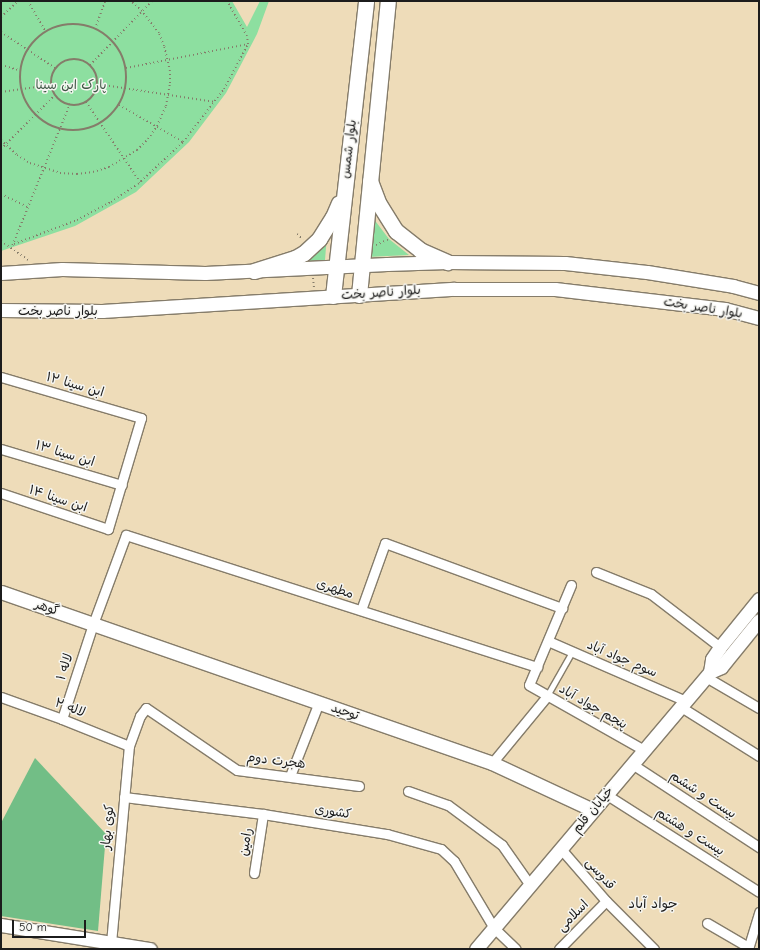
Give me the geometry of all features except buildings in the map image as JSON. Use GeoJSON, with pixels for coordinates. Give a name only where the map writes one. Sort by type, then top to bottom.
{"type":"FeatureCollection","features":[{"type":"Feature","properties":{"kind":"main road","name":"بلوار شمس"},"geometry":{"type":"LineString","coordinates":[[333,296],[366,1]]}},
{"type":"Feature","properties":{"kind":"main road","name":"بلوار شمس"},"geometry":{"type":"LineString","coordinates":[[359,295],[369,178],[388,1]]}},
{"type":"Feature","properties":{"kind":"main road"},"geometry":{"type":"LineString","coordinates":[[369,178],[379,204],[396,231],[420,250],[447,262]]}},
{"type":"Feature","properties":{"kind":"main road"},"geometry":{"type":"LineString","coordinates":[[254,271],[295,258],[311,247],[333,217],[344,189]]}},
{"type":"Feature","properties":{"kind":"main road","name":"بلوار ناصر بخت"},"geometry":{"type":"LineString","coordinates":[[1,273],[43,270],[90,270],[205,273],[447,262],[565,263],[647,272],[732,286],[759,293]]}},
{"type":"Feature","properties":{"kind":"main road","name":"بلوار ناصر بخت"},"geometry":{"type":"LineString","coordinates":[[1,310],[102,311],[454,289],[556,289],[725,309],[759,318]]}},
{"type":"Feature","properties":{"kind":"main road","name":"گوهر"},"geometry":{"type":"LineString","coordinates":[[1,592],[93,624]]}},
{"type":"Feature","properties":{"kind":"main road"},"geometry":{"type":"LineString","coordinates":[[708,675],[712,659],[720,647],[759,599]]}},
{"type":"Feature","properties":{"kind":"main road"},"geometry":{"type":"LineString","coordinates":[[708,675],[721,667],[759,620]]}},
{"type":"Feature","properties":{"kind":"main road","name":"توحید"},"geometry":{"type":"LineString","coordinates":[[93,624],[492,763],[594,810]]}},
{"type":"Feature","properties":{"kind":"main road","name":"خیابان قلم"},"geometry":{"type":"LineString","coordinates":[[479,947],[708,675]]}},
{"type":"Feature","properties":{"kind":"main road"},"geometry":{"type":"LineString","coordinates":[[1,925],[150,949]]}},
{"type":"Feature","properties":{"kind":"street","name":"ابن سینا ۱۲"},"geometry":{"type":"LineString","coordinates":[[1,378],[141,418],[122,485]]}},
{"type":"Feature","properties":{"kind":"street","name":"ابن سینا ۱۳"},"geometry":{"type":"LineString","coordinates":[[1,449],[122,485]]}},
{"type":"Feature","properties":{"kind":"street","name":"ابن سینا ۱۴"},"geometry":{"type":"LineString","coordinates":[[1,493],[108,529],[122,485]]}},
{"type":"Feature","properties":{"kind":"street","name":"مطهری"},"geometry":{"type":"LineString","coordinates":[[126,535],[537,667]]}},
{"type":"Feature","properties":{"kind":"street","name":"لاله ۱"},"geometry":{"type":"LineString","coordinates":[[62,718],[93,624],[126,535]]}},
{"type":"Feature","properties":{"kind":"street"},"geometry":{"type":"LineString","coordinates":[[360,610],[385,543],[562,608]]}},
{"type":"Feature","properties":{"kind":"street"},"geometry":{"type":"LineString","coordinates":[[596,572],[651,594],[720,647]]}},
{"type":"Feature","properties":{"kind":"street"},"geometry":{"type":"LineString","coordinates":[[537,667],[571,585]]}},
{"type":"Feature","properties":{"kind":"street","name":"سوم جواد آباد"},"geometry":{"type":"LineString","coordinates":[[548,642],[683,704],[759,756]]}},
{"type":"Feature","properties":{"kind":"street","name":"پنجم جواد آباد"},"geometry":{"type":"LineString","coordinates":[[537,667],[529,685],[644,750]]}},
{"type":"Feature","properties":{"kind":"street"},"geometry":{"type":"LineString","coordinates":[[708,675],[759,708]]}},
{"type":"Feature","properties":{"kind":"street"},"geometry":{"type":"LineString","coordinates":[[492,763],[548,696]]}},
{"type":"Feature","properties":{"kind":"street","name":"لاله ۲"},"geometry":{"type":"LineString","coordinates":[[1,697],[62,718],[129,746]]}},
{"type":"Feature","properties":{"kind":"street"},"geometry":{"type":"LineString","coordinates":[[290,776],[318,702]]}},
{"type":"Feature","properties":{"kind":"street","name":"هجرت دوم"},"geometry":{"type":"LineString","coordinates":[[140,716],[142,711],[146,708],[150,709],[237,770],[359,786]]}},
{"type":"Feature","properties":{"kind":"street","name":"کوی بهار"},"geometry":{"type":"LineString","coordinates":[[111,943],[129,746],[140,716]]}},
{"type":"Feature","properties":{"kind":"street","name":"بیست و ششم"},"geometry":{"type":"LineString","coordinates":[[632,764],[759,847]]}},
{"type":"Feature","properties":{"kind":"street"},"geometry":{"type":"LineString","coordinates":[[408,791],[448,805],[502,845],[530,885]]}},
{"type":"Feature","properties":{"kind":"street","name":"بیست و هشتم"},"geometry":{"type":"LineString","coordinates":[[607,794],[759,892]]}},
{"type":"Feature","properties":{"kind":"street","name":"کشوری"},"geometry":{"type":"LineString","coordinates":[[124,797],[263,814],[387,834],[441,849],[454,861],[494,928],[516,949]]}},
{"type":"Feature","properties":{"kind":"street","name":"رامین"},"geometry":{"type":"LineString","coordinates":[[254,873],[263,814]]}},
{"type":"Feature","properties":{"kind":"street","name":"قدوسی"},"geometry":{"type":"LineString","coordinates":[[560,849],[606,901],[654,949]]}},
{"type":"Feature","properties":{"kind":"street","name":"اسلامی"},"geometry":{"type":"LineString","coordinates":[[561,948],[606,901]]}},
{"type":"Feature","properties":{"kind":"street"},"geometry":{"type":"LineString","coordinates":[[707,923],[748,948],[759,912]]}},
{"type":"Feature","properties":{"kind":"lane"},"geometry":{"type":"LineString","coordinates":[[548,696],[572,652]]}},
{"type":"Feature","properties":{"kind":"path"},"geometry":{"type":"LineString","coordinates":[[1,17],[18,1]]}},
{"type":"Feature","properties":{"kind":"path"},"geometry":{"type":"LineString","coordinates":[[28,1],[46,32]]}},
{"type":"Feature","properties":{"kind":"path"},"geometry":{"type":"LineString","coordinates":[[95,29],[106,1]]}},
{"type":"Feature","properties":{"kind":"path"},"geometry":{"type":"LineString","coordinates":[[1,140],[23,159],[44,169],[60,173],[88,172],[109,167],[124,159],[142,145],[156,126],[166,106],[170,77],[168,59],[159,33],[142,11],[131,1]]}},
{"type":"Feature","properties":{"kind":"path"},"geometry":{"type":"LineString","coordinates":[[90,65],[152,1]]}},
{"type":"Feature","properties":{"kind":"path"},"geometry":{"type":"LineString","coordinates":[[14,244],[77,220],[112,202],[140,182],[183,142],[224,89],[248,44],[247,36],[227,1]]}},
{"type":"Feature","properties":{"kind":"path"},"geometry":{"type":"LineString","coordinates":[[70,24],[83,25],[95,29],[113,42],[119,49],[126,68],[125,88],[119,105],[111,115],[100,123],[81,130],[60,129],[42,121],[28,108],[20,89],[20,70],[27,50],[35,39],[46,32],[57,26],[70,24]]}},
{"type":"Feature","properties":{"kind":"path"},"geometry":{"type":"LineString","coordinates":[[1,32],[55,68]]}},
{"type":"Feature","properties":{"kind":"path"},"geometry":{"type":"LineString","coordinates":[[126,68],[248,44]]}},
{"type":"Feature","properties":{"kind":"path"},"geometry":{"type":"LineString","coordinates":[[79,59],[90,65],[96,74],[97,84],[95,91],[86,101],[78,104],[70,104],[62,101],[55,95],[51,85],[55,68],[65,60],[79,59]]}},
{"type":"Feature","properties":{"kind":"path"},"geometry":{"type":"LineString","coordinates":[[1,65],[20,70]]}},
{"type":"Feature","properties":{"kind":"path"},"geometry":{"type":"LineString","coordinates":[[97,84],[214,102]]}},
{"type":"Feature","properties":{"kind":"path"},"geometry":{"type":"LineString","coordinates":[[1,92],[51,85]]}},
{"type":"Feature","properties":{"kind":"path"},"geometry":{"type":"LineString","coordinates":[[1,149],[55,95]]}},
{"type":"Feature","properties":{"kind":"path"},"geometry":{"type":"LineString","coordinates":[[86,101],[140,182]]}},
{"type":"Feature","properties":{"kind":"path"},"geometry":{"type":"LineString","coordinates":[[12,249],[70,104]]}},
{"type":"Feature","properties":{"kind":"path"},"geometry":{"type":"LineString","coordinates":[[119,105],[183,142]]}},
{"type":"Feature","properties":{"kind":"path"},"geometry":{"type":"LineString","coordinates":[[1,194],[28,207]]}},
{"type":"Feature","properties":{"kind":"path"},"geometry":{"type":"LineString","coordinates":[[1,241],[43,270]]}},
{"type":"Feature","properties":{"kind":"path"},"geometry":{"type":"LineString","coordinates":[[1,245],[5,244]]}},
{"type":"Feature","properties":{"kind":"green space","name":"پارک ابن سینا"},"geometry":{"type":"Polygon","coordinates":[[[1,1],[232,1],[247,27],[260,1],[269,1],[257,34],[226,93],[189,142],[136,192],[75,226],[1,251],[1,1]]]}},
{"type":"Feature","properties":{"kind":"green space"},"geometry":{"type":"Polygon","coordinates":[[[373,218],[389,239],[409,255],[367,257],[373,218]]]}},
{"type":"Feature","properties":{"kind":"green space"},"geometry":{"type":"Polygon","coordinates":[[[327,235],[325,260],[296,262],[327,235]]]}},
{"type":"Feature","properties":{"kind":"green space"},"geometry":{"type":"Polygon","coordinates":[[[35,758],[106,834],[98,931],[1,916],[1,823],[35,758]]]}},
{"type":"Feature","properties":{"kind":"district","name":"جواد آباد"},"geometry":{"type":"Point","coordinates":[653,904]}}]}
